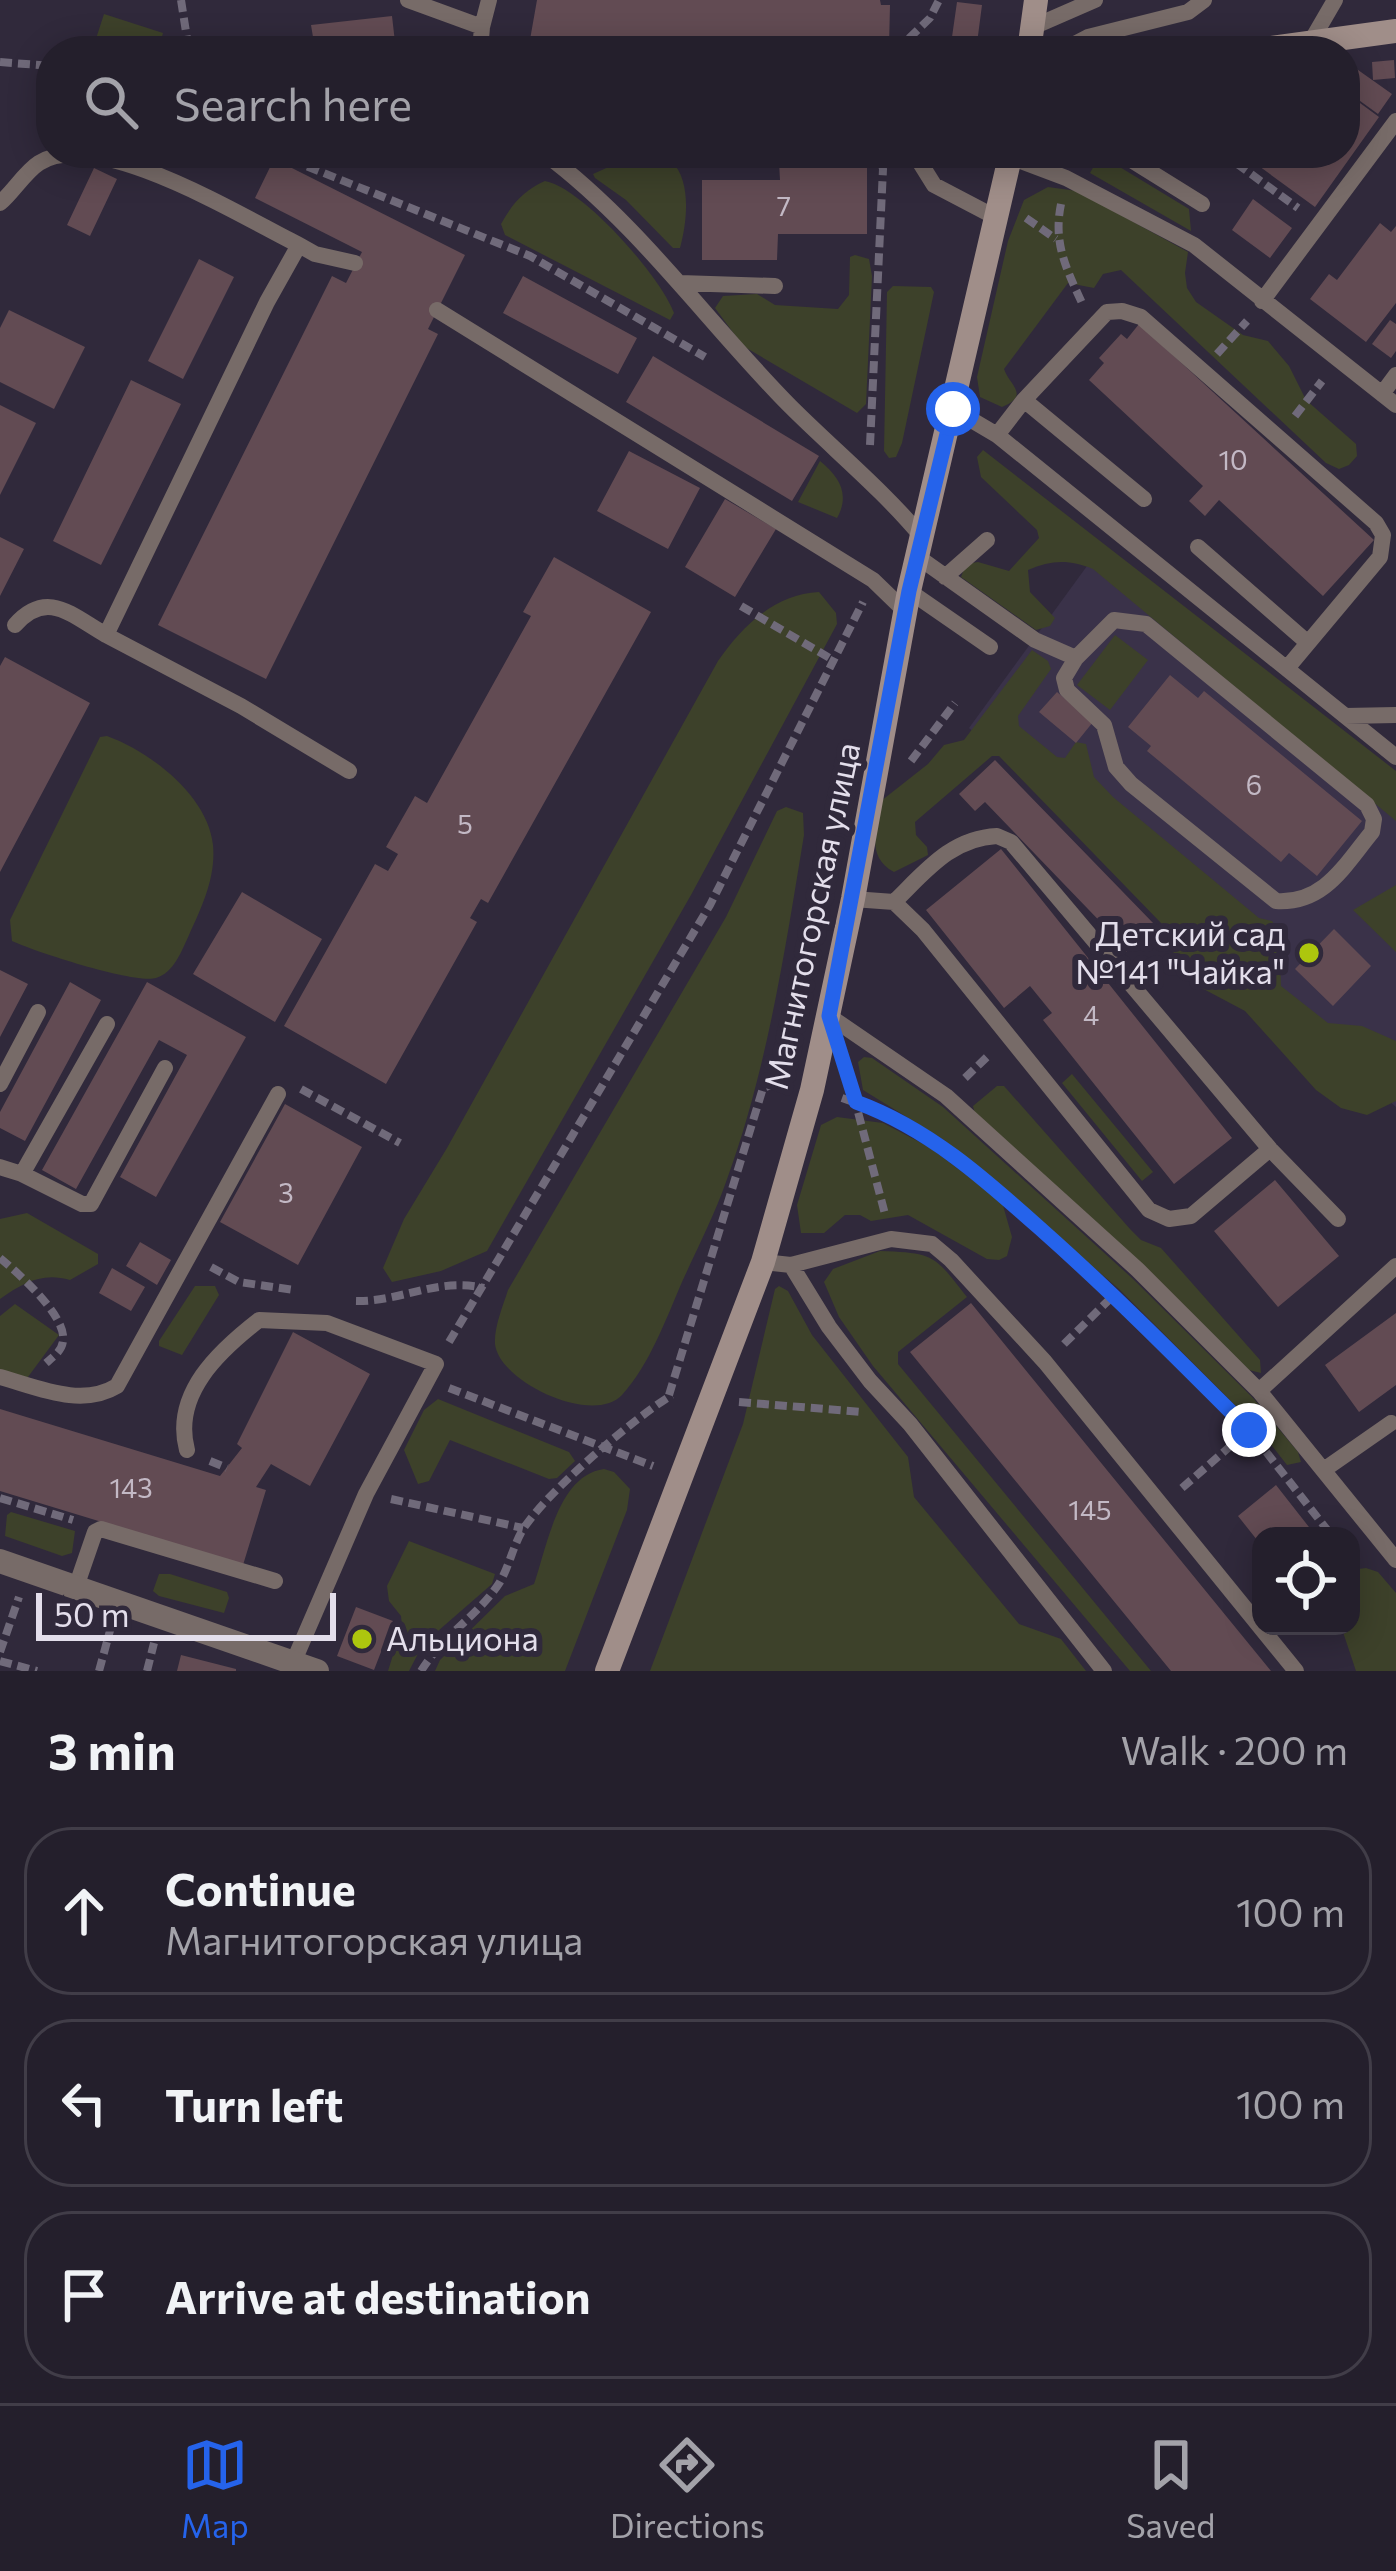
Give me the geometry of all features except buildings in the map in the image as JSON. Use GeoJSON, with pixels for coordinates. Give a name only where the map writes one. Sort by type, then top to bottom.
{"type":"FeatureCollection","features":[{"type":"Feature","properties":{"kind":"main road"},"geometry":{"type":"LineString","coordinates":[[1031,36],[1036,0]]}},
{"type":"Feature","properties":{"kind":"main road"},"geometry":{"type":"LineString","coordinates":[[1360,36],[1396,31]]}},
{"type":"Feature","properties":{"kind":"main road","name":"Магнитогорская улица"},"geometry":{"type":"LineString","coordinates":[[608,1671],[763,1262],[812,1090],[853,899],[907,601],[1007,168]]}},
{"type":"Feature","properties":{"kind":"street"},"geometry":{"type":"LineString","coordinates":[[0,1562],[305,1667]]}},
{"type":"Feature","properties":{"kind":"lane"},"geometry":{"type":"LineString","coordinates":[[408,0],[482,27]]}},
{"type":"Feature","properties":{"kind":"lane"},"geometry":{"type":"LineString","coordinates":[[481,36],[489,0]]}},
{"type":"Feature","properties":{"kind":"lane"},"geometry":{"type":"LineString","coordinates":[[1036,36],[1095,0]]}},
{"type":"Feature","properties":{"kind":"lane"},"geometry":{"type":"LineString","coordinates":[[1092,36],[1187,12],[1204,0]]}},
{"type":"Feature","properties":{"kind":"lane"},"geometry":{"type":"LineString","coordinates":[[1314,36],[1335,0]]}},
{"type":"Feature","properties":{"kind":"lane"},"geometry":{"type":"LineString","coordinates":[[1262,301],[1396,121]]}},
{"type":"Feature","properties":{"kind":"lane"},"geometry":{"type":"LineString","coordinates":[[0,203],[36,165]]}},
{"type":"Feature","properties":{"kind":"lane"},"geometry":{"type":"LineString","coordinates":[[146,168],[315,254],[355,263]]}},
{"type":"Feature","properties":{"kind":"lane"},"geometry":{"type":"LineString","coordinates":[[570,168],[789,405],[868,480],[945,577],[1035,640],[1076,658]]}},
{"type":"Feature","properties":{"kind":"lane"},"geometry":{"type":"LineString","coordinates":[[923,168],[934,185],[997,218]]}},
{"type":"Feature","properties":{"kind":"lane"},"geometry":{"type":"LineString","coordinates":[[1042,168],[1194,245],[1389,400],[1396,375]]}},
{"type":"Feature","properties":{"kind":"lane"},"geometry":{"type":"LineString","coordinates":[[1144,168],[1202,204]]}},
{"type":"Feature","properties":{"kind":"lane"},"geometry":{"type":"LineString","coordinates":[[106,635],[299,245]]}},
{"type":"Feature","properties":{"kind":"lane"},"geometry":{"type":"LineString","coordinates":[[680,283],[775,286]]}},
{"type":"Feature","properties":{"kind":"lane"},"geometry":{"type":"LineString","coordinates":[[437,310],[907,601],[990,647]]}},
{"type":"Feature","properties":{"kind":"lane"},"geometry":{"type":"LineString","coordinates":[[997,435],[1091,325],[1107,312],[1141,317],[1279,436],[1383,535],[1380,556],[1288,667]]}},
{"type":"Feature","properties":{"kind":"lane"},"geometry":{"type":"LineString","coordinates":[[1024,400],[1144,500]]}},
{"type":"Feature","properties":{"kind":"lane"},"geometry":{"type":"LineString","coordinates":[[953,409],[997,435],[1396,757]]}},
{"type":"Feature","properties":{"kind":"lane"},"geometry":{"type":"LineString","coordinates":[[945,577],[987,541]]}},
{"type":"Feature","properties":{"kind":"lane"},"geometry":{"type":"LineString","coordinates":[[1198,547],[1308,643]]}},
{"type":"Feature","properties":{"kind":"lane"},"geometry":{"type":"LineString","coordinates":[[14,625],[34,606],[47,604],[242,706],[349,772]]}},
{"type":"Feature","properties":{"kind":"lane"},"geometry":{"type":"LineString","coordinates":[[1114,620],[1146,624],[1367,805],[1375,819],[1372,832],[1316,895],[1298,902],[1276,901],[1116,767],[1105,725],[1066,690],[1064,678],[1076,658],[1114,620]]}},
{"type":"Feature","properties":{"kind":"lane"},"geometry":{"type":"LineString","coordinates":[[1344,716],[1396,715]]}},
{"type":"Feature","properties":{"kind":"lane"},"geometry":{"type":"LineString","coordinates":[[894,902],[946,852],[967,840],[997,836],[1011,842],[1270,1149],[1338,1220]]}},
{"type":"Feature","properties":{"kind":"lane"},"geometry":{"type":"LineString","coordinates":[[853,899],[894,902],[922,930],[1149,1210],[1169,1220],[1191,1216],[1270,1149]]}},
{"type":"Feature","properties":{"kind":"lane"},"geometry":{"type":"LineString","coordinates":[[0,1084],[38,1012]]}},
{"type":"Feature","properties":{"kind":"lane"},"geometry":{"type":"LineString","coordinates":[[829,1016],[946,1096],[1138,1270],[1259,1390],[1396,1560]]}},
{"type":"Feature","properties":{"kind":"lane"},"geometry":{"type":"LineString","coordinates":[[22,1174],[107,1024]]}},
{"type":"Feature","properties":{"kind":"lane"},"geometry":{"type":"LineString","coordinates":[[0,1167],[91,1204],[165,1068]]}},
{"type":"Feature","properties":{"kind":"lane"},"geometry":{"type":"LineString","coordinates":[[0,1377],[72,1396],[97,1395],[117,1386],[278,1094]]}},
{"type":"Feature","properties":{"kind":"lane"},"geometry":{"type":"LineString","coordinates":[[763,1262],[791,1265],[891,1239],[932,1244],[1045,1362],[1296,1671]]}},
{"type":"Feature","properties":{"kind":"lane"},"geometry":{"type":"LineString","coordinates":[[791,1265],[843,1345],[1104,1671]]}},
{"type":"Feature","properties":{"kind":"lane"},"geometry":{"type":"LineString","coordinates":[[1259,1390],[1395,1268]]}},
{"type":"Feature","properties":{"kind":"lane"},"geometry":{"type":"LineString","coordinates":[[187,1450],[184,1426],[196,1382],[259,1320],[327,1323],[430,1371],[366,1494],[305,1667]]}},
{"type":"Feature","properties":{"kind":"lane"},"geometry":{"type":"LineString","coordinates":[[1324,1468],[1390,1423]]}},
{"type":"Feature","properties":{"kind":"lane"},"geometry":{"type":"LineString","coordinates":[[76,1587],[95,1532],[101,1529],[275,1581]]}},
{"type":"Feature","properties":{"kind":"path"},"geometry":{"type":"LineString","coordinates":[[181,0],[187,36]]}},
{"type":"Feature","properties":{"kind":"path"},"geometry":{"type":"LineString","coordinates":[[911,36],[930,18],[939,0]]}},
{"type":"Feature","properties":{"kind":"path"},"geometry":{"type":"LineString","coordinates":[[0,62],[36,65]]}},
{"type":"Feature","properties":{"kind":"path"},"geometry":{"type":"LineString","coordinates":[[311,168],[530,256],[709,359]]}},
{"type":"Feature","properties":{"kind":"path"},"geometry":{"type":"LineString","coordinates":[[868,480],[883,168]]}},
{"type":"Feature","properties":{"kind":"path"},"geometry":{"type":"LineString","coordinates":[[1243,168],[1322,225]]}},
{"type":"Feature","properties":{"kind":"path"},"geometry":{"type":"LineString","coordinates":[[1066,178],[1056,239],[1091,325]]}},
{"type":"Feature","properties":{"kind":"path"},"geometry":{"type":"LineString","coordinates":[[880,242],[897,242]]}},
{"type":"Feature","properties":{"kind":"path"},"geometry":{"type":"LineString","coordinates":[[1279,436],[1338,361]]}},
{"type":"Feature","properties":{"kind":"path"},"geometry":{"type":"LineString","coordinates":[[658,1468],[430,1371],[710,905],[873,580]]}},
{"type":"Feature","properties":{"kind":"path"},"geometry":{"type":"LineString","coordinates":[[741,606],[833,661]]}},
{"type":"Feature","properties":{"kind":"path"},"geometry":{"type":"LineString","coordinates":[[908,766],[955,703]]}},
{"type":"Feature","properties":{"kind":"path"},"geometry":{"type":"LineString","coordinates":[[829,1016],[891,1239]]}},
{"type":"Feature","properties":{"kind":"path"},"geometry":{"type":"LineString","coordinates":[[946,1096],[1009,1037]]}},
{"type":"Feature","properties":{"kind":"path"},"geometry":{"type":"LineString","coordinates":[[669,1395],[763,1088],[781,1082],[812,1090]]}},
{"type":"Feature","properties":{"kind":"path"},"geometry":{"type":"LineString","coordinates":[[278,1094],[281,1087],[297,1087],[400,1143]]}},
{"type":"Feature","properties":{"kind":"path"},"geometry":{"type":"LineString","coordinates":[[856,1102],[938,1142],[1114,1294],[1249,1430],[1325,1527]]}},
{"type":"Feature","properties":{"kind":"path"},"geometry":{"type":"LineString","coordinates":[[187,1254],[239,1282],[312,1293]]}},
{"type":"Feature","properties":{"kind":"path"},"geometry":{"type":"LineString","coordinates":[[0,1258],[57,1318],[64,1339],[59,1352],[23,1383]]}},
{"type":"Feature","properties":{"kind":"path"},"geometry":{"type":"LineString","coordinates":[[362,1302],[440,1285],[484,1288]]}},
{"type":"Feature","properties":{"kind":"path"},"geometry":{"type":"LineString","coordinates":[[1045,1362],[1114,1294]]}},
{"type":"Feature","properties":{"kind":"path"},"geometry":{"type":"LineString","coordinates":[[421,1671],[441,1641],[500,1581],[523,1528],[604,1447],[669,1395],[850,1410],[910,1424]]}},
{"type":"Feature","properties":{"kind":"path"},"geometry":{"type":"LineString","coordinates":[[1161,1507],[1249,1430]]}},
{"type":"Feature","properties":{"kind":"path"},"geometry":{"type":"LineString","coordinates":[[207,1460],[227,1468]]}},
{"type":"Feature","properties":{"kind":"path"},"geometry":{"type":"LineString","coordinates":[[366,1494],[523,1528]]}},
{"type":"Feature","properties":{"kind":"path"},"geometry":{"type":"LineString","coordinates":[[1,1500],[64,1517]]}},
{"type":"Feature","properties":{"kind":"path"},"geometry":{"type":"LineString","coordinates":[[28,1571],[0,1657],[37,1671]]}},
{"type":"Feature","properties":{"kind":"path"},"geometry":{"type":"LineString","coordinates":[[99,1671],[117,1603]]}},
{"type":"Feature","properties":{"kind":"shaded area","name":"Детский сад №141 \"Чайка\""},"geometry":{"type":"Polygon","coordinates":[[[1095,555],[1396,799],[1396,1107],[969,728],[1095,555]]]}},
{"type":"Feature","properties":{"kind":"green space"},"geometry":{"type":"Polygon","coordinates":[[[104,14],[163,33],[162,36],[97,36],[104,14]]]}},
{"type":"Feature","properties":{"kind":"green space"},"geometry":{"type":"Polygon","coordinates":[[[606,168],[677,168],[686,202],[680,248],[673,248],[593,174],[606,168]]]}},
{"type":"Feature","properties":{"kind":"green space"},"geometry":{"type":"Polygon","coordinates":[[[1093,168],[1121,168],[1189,209],[1191,231],[1090,173],[1093,168]]]}},
{"type":"Feature","properties":{"kind":"green space"},"geometry":{"type":"Polygon","coordinates":[[[545,181],[579,200],[619,236],[666,297],[674,313],[670,320],[505,235],[501,224],[510,210],[545,181]]]}},
{"type":"Feature","properties":{"kind":"green space"},"geometry":{"type":"Polygon","coordinates":[[[1048,187],[1077,191],[1188,252],[1187,288],[1196,302],[1243,335],[1268,341],[1289,366],[1306,400],[1356,444],[1357,456],[1349,465],[1339,469],[1326,463],[1121,270],[1103,274],[1094,288],[1068,283],[1004,369],[1016,390],[1015,398],[1002,407],[980,397],[977,377],[1008,241],[1024,200],[1048,187]]]}},
{"type":"Feature","properties":{"kind":"green space"},"geometry":{"type":"Polygon","coordinates":[[[850,257],[869,259],[872,276],[866,404],[857,413],[743,346],[715,308],[723,296],[757,294],[775,305],[838,309],[849,295],[850,257]]]}},
{"type":"Feature","properties":{"kind":"green space"},"geometry":{"type":"Polygon","coordinates":[[[893,286],[931,287],[934,292],[902,443],[896,457],[889,458],[884,451],[887,292],[893,286]]]}},
{"type":"Feature","properties":{"kind":"green space"},"geometry":{"type":"Polygon","coordinates":[[[983,450],[1396,771],[1396,821],[1093,569],[1060,562],[1028,570],[1030,592],[1055,618],[1050,626],[1036,630],[961,577],[966,564],[978,562],[1009,571],[1039,538],[1037,530],[981,477],[977,457],[983,450]]]}},
{"type":"Feature","properties":{"kind":"green space"},"geometry":{"type":"Polygon","coordinates":[[[820,461],[841,487],[843,502],[837,518],[798,502],[820,461]]]}},
{"type":"Feature","properties":{"kind":"green space"},"geometry":{"type":"Polygon","coordinates":[[[819,592],[836,613],[837,624],[691,895],[487,1251],[441,1271],[392,1282],[383,1268],[404,1219],[718,661],[774,605],[819,592]]]}},
{"type":"Feature","properties":{"kind":"green space"},"geometry":{"type":"Polygon","coordinates":[[[1115,635],[1148,660],[1110,710],[1077,685],[1115,635]]]}},
{"type":"Feature","properties":{"kind":"green space"},"geometry":{"type":"Polygon","coordinates":[[[1032,650],[1051,669],[1018,716],[1019,726],[1057,757],[1065,758],[1076,742],[1086,744],[1094,777],[1113,797],[1259,918],[1272,921],[1279,931],[1281,986],[1328,1023],[1362,1026],[1396,1041],[1396,1101],[1367,1115],[1341,1108],[1316,1090],[1245,1011],[1196,985],[1181,970],[1161,923],[999,756],[992,756],[915,822],[916,835],[928,855],[894,872],[885,866],[875,841],[881,801],[944,745],[964,740],[1032,650]]]}},
{"type":"Feature","properties":{"kind":"green space"},"geometry":{"type":"Polygon","coordinates":[[[107,736],[175,778],[201,810],[213,845],[210,880],[199,914],[177,960],[156,978],[107,972],[12,941],[10,920],[100,737],[107,736]]]}},
{"type":"Feature","properties":{"kind":"green space"},"geometry":{"type":"Polygon","coordinates":[[[786,807],[803,813],[797,879],[764,1054],[721,1195],[656,1341],[622,1395],[590,1405],[549,1395],[529,1385],[500,1358],[495,1337],[508,1290],[726,917],[777,811],[786,807]]]}},
{"type":"Feature","properties":{"kind":"green space"},"geometry":{"type":"Polygon","coordinates":[[[1396,885],[1396,952],[1353,910],[1396,885]]]}},
{"type":"Feature","properties":{"kind":"green space"},"geometry":{"type":"Polygon","coordinates":[[[864,1057],[943,1107],[1133,1279],[1254,1399],[1301,1462],[1287,1465],[1259,1429],[1119,1289],[944,1140],[863,1090],[858,1062],[864,1057]]]}},
{"type":"Feature","properties":{"kind":"green space"},"geometry":{"type":"Polygon","coordinates":[[[1072,1074],[1153,1172],[1142,1181],[1062,1083],[1072,1074]]]}},
{"type":"Feature","properties":{"kind":"green space"},"geometry":{"type":"Polygon","coordinates":[[[997,1086],[1004,1086],[1141,1240],[1161,1248],[1260,1360],[1261,1373],[1249,1370],[975,1114],[973,1106],[997,1086]]]}},
{"type":"Feature","properties":{"kind":"green space"},"geometry":{"type":"Polygon","coordinates":[[[837,1117],[883,1123],[929,1147],[1002,1202],[1012,1237],[1007,1256],[987,1259],[908,1215],[871,1221],[845,1215],[824,1233],[801,1233],[797,1205],[821,1125],[837,1117]]]}},
{"type":"Feature","properties":{"kind":"green space"},"geometry":{"type":"Polygon","coordinates":[[[27,1213],[98,1254],[98,1264],[70,1280],[33,1280],[0,1299],[0,1219],[27,1213]]]}},
{"type":"Feature","properties":{"kind":"green space"},"geometry":{"type":"Polygon","coordinates":[[[880,1251],[932,1259],[967,1297],[898,1352],[898,1364],[1151,1671],[1130,1671],[873,1366],[839,1317],[824,1282],[833,1269],[880,1251]]]}},
{"type":"Feature","properties":{"kind":"green space"},"geometry":{"type":"Polygon","coordinates":[[[195,1286],[215,1286],[219,1295],[182,1355],[159,1346],[159,1341],[195,1286]]]}},
{"type":"Feature","properties":{"kind":"green space"},"geometry":{"type":"Polygon","coordinates":[[[779,1286],[788,1291],[812,1335],[908,1457],[914,1497],[1019,1624],[1061,1639],[1086,1671],[650,1671],[743,1424],[779,1286]]]}},
{"type":"Feature","properties":{"kind":"green space"},"geometry":{"type":"Polygon","coordinates":[[[15,1304],[59,1335],[25,1381],[0,1373],[0,1316],[15,1304]]]}},
{"type":"Feature","properties":{"kind":"green space"},"geometry":{"type":"Polygon","coordinates":[[[438,1399],[569,1452],[575,1461],[557,1478],[549,1479],[450,1440],[429,1481],[418,1484],[404,1450],[424,1410],[438,1399]]]}},
{"type":"Feature","properties":{"kind":"green space"},"geometry":{"type":"Polygon","coordinates":[[[604,1469],[614,1472],[630,1489],[627,1510],[565,1671],[435,1671],[440,1660],[505,1596],[534,1584],[565,1498],[588,1474],[604,1469]]]}},
{"type":"Feature","properties":{"kind":"green space"},"geometry":{"type":"Polygon","coordinates":[[[11,1512],[75,1531],[72,1553],[62,1556],[5,1536],[11,1512]]]}},
{"type":"Feature","properties":{"kind":"green space"},"geometry":{"type":"Polygon","coordinates":[[[409,1541],[495,1574],[492,1584],[423,1644],[409,1671],[388,1671],[402,1626],[387,1586],[409,1541]]]}},
{"type":"Feature","properties":{"kind":"green space"},"geometry":{"type":"Polygon","coordinates":[[[1360,1569],[1378,1572],[1396,1593],[1396,1671],[1356,1671],[1344,1635],[1360,1635],[1360,1569]]]}},
{"type":"Feature","properties":{"kind":"green space"},"geometry":{"type":"Polygon","coordinates":[[[159,1574],[227,1592],[224,1613],[159,1596],[153,1591],[159,1574]]]}},
{"type":"Feature","properties":{"kind":"place","name":"Детский сад №141 \"Чайка\""},"geometry":{"type":"Point","coordinates":[1309,953]}},
{"type":"Feature","properties":{"kind":"place","name":"Альциона"},"geometry":{"type":"Point","coordinates":[362,1639]}},
{"type":"Feature","properties":{"kind":"route"},"geometry":{"type":"LineString","coordinates":[[953,409],[909,591],[829,1016],[856,1102],[938,1142],[1006,1198],[1114,1294],[1249,1430]]}}]}
